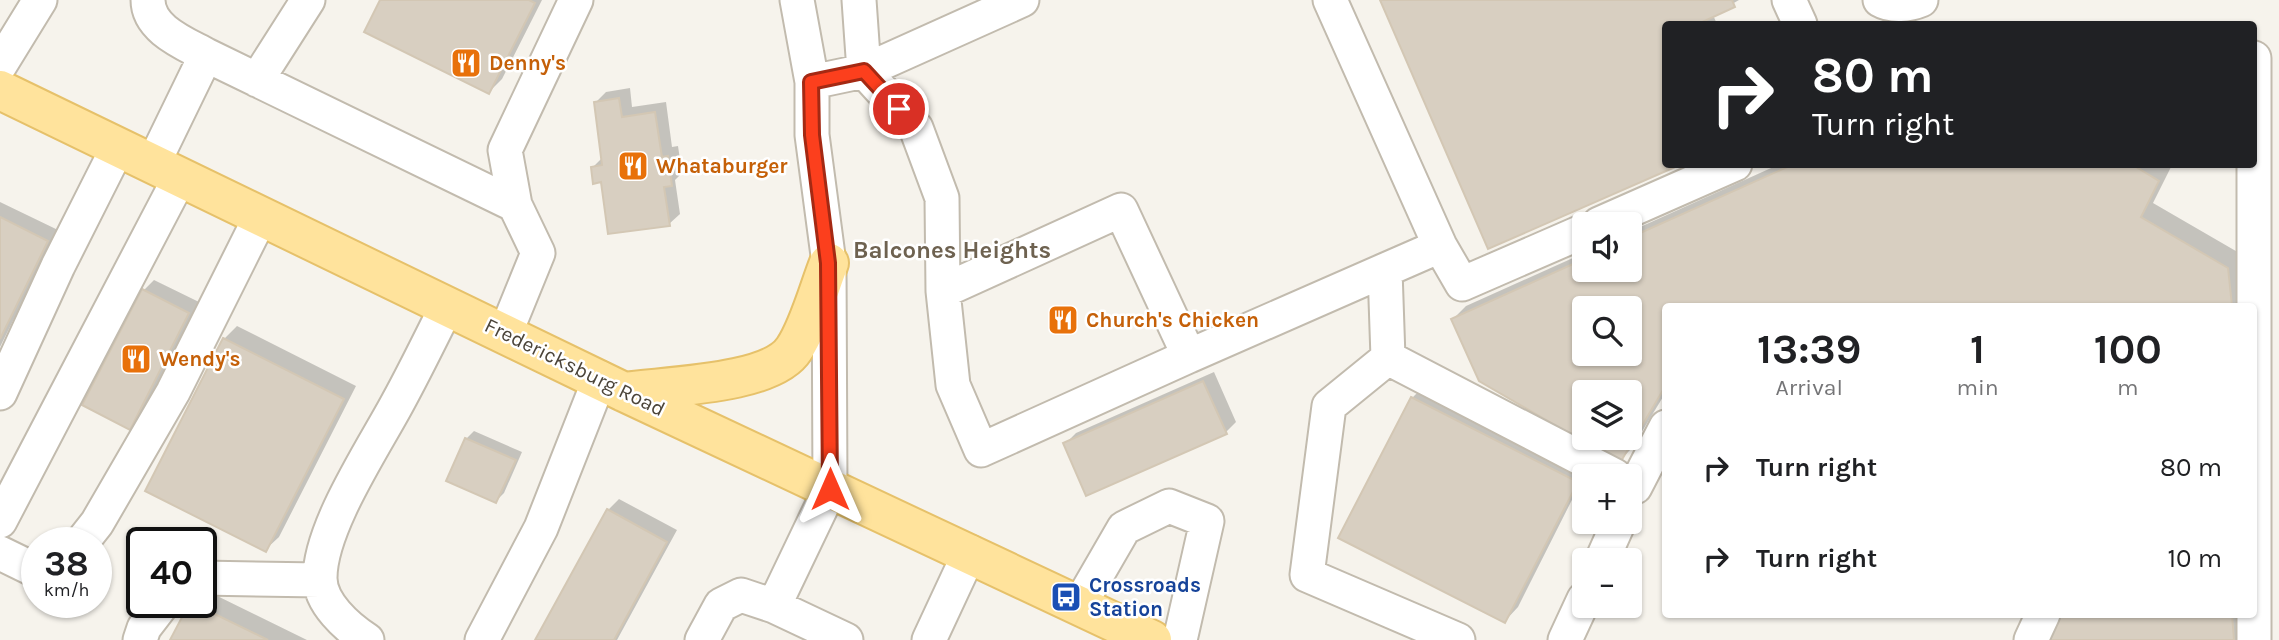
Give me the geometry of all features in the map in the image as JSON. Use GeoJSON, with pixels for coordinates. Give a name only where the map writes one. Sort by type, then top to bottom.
{"type":"FeatureCollection","features":[{"type":"Feature","properties":{"kind":"main road","name":"Fredericksburg Road"},"geometry":{"type":"LineString","coordinates":[[0,90],[505,334],[1152,640]]}},
{"type":"Feature","properties":{"kind":"main road"},"geometry":{"type":"LineString","coordinates":[[612,385],[742,376],[783,360],[795,349],[828,263]]}},
{"type":"Feature","properties":{"kind":"street"},"geometry":{"type":"LineString","coordinates":[[0,65],[40,0]]}},
{"type":"Feature","properties":{"kind":"street"},"geometry":{"type":"LineString","coordinates":[[148,0],[148,9],[162,30],[206,55],[515,205]]}},
{"type":"Feature","properties":{"kind":"street"},"geometry":{"type":"LineString","coordinates":[[257,80],[308,0]]}},
{"type":"Feature","properties":{"kind":"street"},"geometry":{"type":"LineString","coordinates":[[505,334],[538,253],[515,205],[505,150],[576,0]]}},
{"type":"Feature","properties":{"kind":"street"},"geometry":{"type":"LineString","coordinates":[[774,606],[830,489],[828,263],[812,135],[811,82],[797,0]]}},
{"type":"Feature","properties":{"kind":"street"},"geometry":{"type":"LineString","coordinates":[[859,0],[864,71],[916,128],[942,198],[943,291],[953,385],[981,450],[1440,246]]}},
{"type":"Feature","properties":{"kind":"street"},"geometry":{"type":"LineString","coordinates":[[811,82],[864,71],[1022,0]]}},
{"type":"Feature","properties":{"kind":"street"},"geometry":{"type":"LineString","coordinates":[[1330,0],[1440,246],[1462,284],[1572,236]]}},
{"type":"Feature","properties":{"kind":"street"},"geometry":{"type":"LineString","coordinates":[[1789,0],[1799,21]]}},
{"type":"Feature","properties":{"kind":"street"},"geometry":{"type":"LineString","coordinates":[[1880,0],[1886,4],[1911,4],[1921,0]]}},
{"type":"Feature","properties":{"kind":"street"},"geometry":{"type":"LineString","coordinates":[[0,521],[167,171],[206,55]]}},
{"type":"Feature","properties":{"kind":"street"},"geometry":{"type":"LineString","coordinates":[[0,393],[58,266],[118,147]]}},
{"type":"Feature","properties":{"kind":"street"},"geometry":{"type":"LineString","coordinates":[[1626,212],[1726,168]]}},
{"type":"Feature","properties":{"kind":"street"},"geometry":{"type":"LineString","coordinates":[[2254,168],[2254,303]]}},
{"type":"Feature","properties":{"kind":"street"},"geometry":{"type":"LineString","coordinates":[[943,291],[1121,210],[1189,356]]}},
{"type":"Feature","properties":{"kind":"street"},"geometry":{"type":"LineString","coordinates":[[94,527],[173,392],[261,216]]}},
{"type":"Feature","properties":{"kind":"street"},"geometry":{"type":"LineString","coordinates":[[1385,270],[1388,358]]}},
{"type":"Feature","properties":{"kind":"street"},"geometry":{"type":"LineString","coordinates":[[367,640],[346,626],[330,604],[320,580],[323,555],[349,491],[447,306]]}},
{"type":"Feature","properties":{"kind":"street"},"geometry":{"type":"LineString","coordinates":[[1388,358],[1586,464]]}},
{"type":"Feature","properties":{"kind":"street"},"geometry":{"type":"LineString","coordinates":[[1388,358],[1329,406],[1307,575],[1458,640]]}},
{"type":"Feature","properties":{"kind":"street"},"geometry":{"type":"LineString","coordinates":[[482,640],[612,385]]}},
{"type":"Feature","properties":{"kind":"street"},"geometry":{"type":"LineString","coordinates":[[1642,464],[1662,433]]}},
{"type":"Feature","properties":{"kind":"street"},"geometry":{"type":"LineString","coordinates":[[1080,604],[1124,528],[1169,506],[1207,521],[1180,640]]}},
{"type":"Feature","properties":{"kind":"street"},"geometry":{"type":"LineString","coordinates":[[929,640],[970,552]]}},
{"type":"Feature","properties":{"kind":"street"},"geometry":{"type":"LineString","coordinates":[[0,553],[21,563]]}},
{"type":"Feature","properties":{"kind":"street"},"geometry":{"type":"LineString","coordinates":[[217,578],[320,580]]}},
{"type":"Feature","properties":{"kind":"street"},"geometry":{"type":"LineString","coordinates":[[702,640],[721,605],[741,595],[774,606],[846,640]]}},
{"type":"Feature","properties":{"kind":"street"},"geometry":{"type":"LineString","coordinates":[[140,640],[152,618]]}},
{"type":"Feature","properties":{"kind":"street"},"geometry":{"type":"LineString","coordinates":[[1565,640],[1575,618]]}},
{"type":"Feature","properties":{"kind":"street"},"geometry":{"type":"LineString","coordinates":[[2031,640],[2041,618]]}},
{"type":"Feature","properties":{"kind":"street"},"geometry":{"type":"LineString","coordinates":[[2254,618],[2254,640]]}},
{"type":"Feature","properties":{"kind":"building","name":"Denny's"},"geometry":{"type":"Polygon","coordinates":[[[380,0],[529,0],[535,3],[489,94],[364,32],[380,0]]]}},
{"type":"Feature","properties":{"kind":"building"},"geometry":{"type":"Polygon","coordinates":[[[1380,0],[1732,0],[1735,7],[1705,21],[1662,21],[1662,168],[1673,168],[1488,249],[1380,0]]]}},
{"type":"Feature","properties":{"kind":"building","name":"Whataburger"},"geometry":{"type":"Polygon","coordinates":[[[619,98],[622,117],[655,112],[662,157],[668,156],[672,186],[664,187],[670,226],[608,234],[601,182],[593,184],[591,167],[602,165],[594,102],[619,98]]]}},
{"type":"Feature","properties":{"kind":"building"},"geometry":{"type":"Polygon","coordinates":[[[1785,168],[2138,168],[2159,181],[2141,217],[2228,268],[2232,303],[1662,303],[1662,392],[1642,426],[1642,380],[1572,380],[1572,435],[1479,381],[1451,319],[1572,264],[1572,282],[1642,282],[1642,232],[1785,168]]]}},
{"type":"Feature","properties":{"kind":"building"},"geometry":{"type":"Polygon","coordinates":[[[0,217],[48,241],[0,339],[0,217]]]}},
{"type":"Feature","properties":{"kind":"building","name":"Wendy's"},"geometry":{"type":"Polygon","coordinates":[[[142,289],[189,313],[130,430],[82,405],[142,289]]]}},
{"type":"Feature","properties":{"kind":"building"},"geometry":{"type":"Polygon","coordinates":[[[223,338],[344,399],[266,552],[145,491],[223,338]]]}},
{"type":"Feature","properties":{"kind":"building"},"geometry":{"type":"Polygon","coordinates":[[[1203,381],[1227,434],[1086,496],[1063,443],[1203,381]]]}},
{"type":"Feature","properties":{"kind":"building"},"geometry":{"type":"Polygon","coordinates":[[[1411,397],[1572,479],[1572,494],[1505,623],[1338,538],[1411,397]]]}},
{"type":"Feature","properties":{"kind":"building"},"geometry":{"type":"Polygon","coordinates":[[[465,438],[516,460],[496,503],[446,481],[465,438]]]}},
{"type":"Feature","properties":{"kind":"building"},"geometry":{"type":"Polygon","coordinates":[[[1598,450],[1628,450],[1620,463],[1598,450]]]}},
{"type":"Feature","properties":{"kind":"building"},"geometry":{"type":"Polygon","coordinates":[[[607,509],[667,542],[614,640],[535,640],[607,509]]]}},
{"type":"Feature","properties":{"kind":"building"},"geometry":{"type":"Polygon","coordinates":[[[217,615],[268,640],[170,640],[182,618],[217,618],[217,615]]]}},
{"type":"Feature","properties":{"kind":"building"},"geometry":{"type":"Polygon","coordinates":[[[2059,618],[2232,618],[2234,640],[2046,640],[2059,618]]]}},
{"type":"Feature","properties":{"kind":"place","name":"Denny's"},"geometry":{"type":"Point","coordinates":[466,63]}},
{"type":"Feature","properties":{"kind":"place","name":"Whataburger"},"geometry":{"type":"Point","coordinates":[633,166]}},
{"type":"Feature","properties":{"kind":"place","name":"Church's Chicken"},"geometry":{"type":"Point","coordinates":[1063,320]}},
{"type":"Feature","properties":{"kind":"place","name":"Wendy's"},"geometry":{"type":"Point","coordinates":[136,359]}},
{"type":"Feature","properties":{"kind":"place","name":"Crossroads Station"},"geometry":{"type":"Point","coordinates":[1066,597]}},
{"type":"Feature","properties":{"kind":"district","name":"Balcones Heights"},"geometry":{"type":"Point","coordinates":[952,250]}},
{"type":"Feature","properties":{"kind":"route"},"geometry":{"type":"LineString","coordinates":[[830,489],[828,263],[812,135],[811,82],[864,71],[899,109]]}}]}
